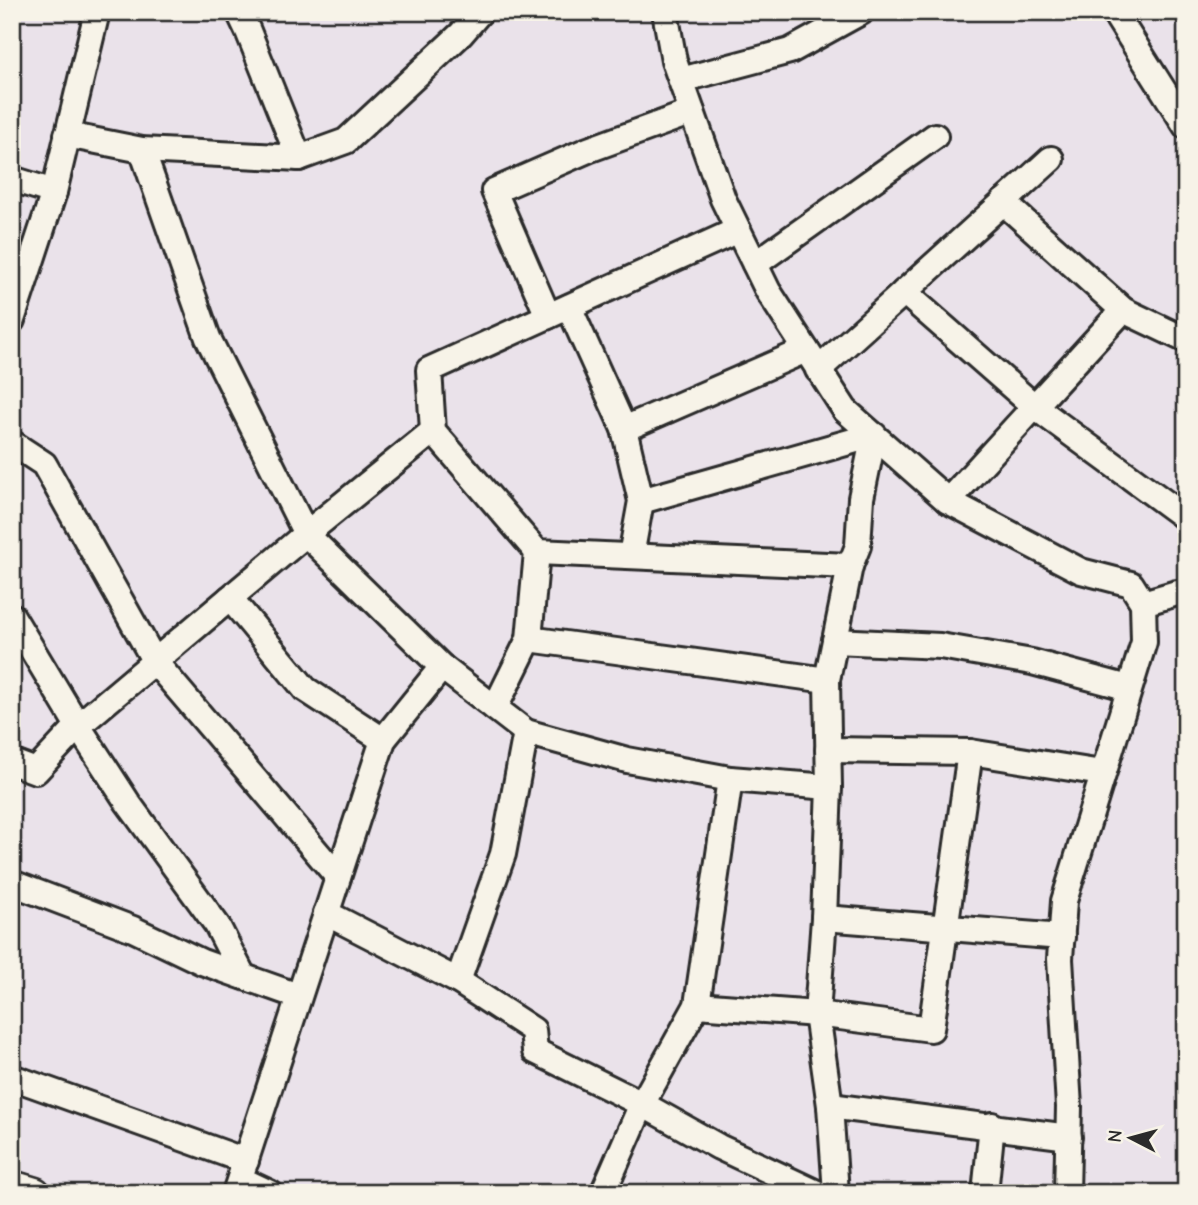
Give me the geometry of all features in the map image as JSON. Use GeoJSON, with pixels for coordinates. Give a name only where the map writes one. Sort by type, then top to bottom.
{"type":"FeatureCollection","features":[{"type":"Feature","properties":{"kind":"street"},"geometry":{"type":"LineString","coordinates":[[12,320],[54,192],[97,12]]}},
{"type":"Feature","properties":{"kind":"street"},"geometry":{"type":"LineString","coordinates":[[239,12],[299,158]]}},
{"type":"Feature","properties":{"kind":"street"},"geometry":{"type":"LineString","coordinates":[[67,135],[142,150],[299,158],[346,141],[461,34],[480,12]]}},
{"type":"Feature","properties":{"kind":"street"},"geometry":{"type":"LineString","coordinates":[[665,12],[674,61],[723,199],[768,291],[845,410],[948,501],[1081,571],[1131,584],[1143,603],[1144,642],[1063,901],[1060,959],[1069,1107],[1067,1193]]}},
{"type":"Feature","properties":{"kind":"street"},"geometry":{"type":"LineString","coordinates":[[681,80],[790,51],[861,12]]}},
{"type":"Feature","properties":{"kind":"street"},"geometry":{"type":"LineString","coordinates":[[1114,12],[1186,126]]}},
{"type":"Feature","properties":{"kind":"street"},"geometry":{"type":"LineString","coordinates":[[631,556],[641,501],[624,429],[494,191],[588,150],[692,112]]}},
{"type":"Feature","properties":{"kind":"street"},"geometry":{"type":"LineString","coordinates":[[755,264],[935,136]]}},
{"type":"Feature","properties":{"kind":"street"},"geometry":{"type":"LineString","coordinates":[[142,150],[208,338],[306,534],[442,667],[526,732],[627,760],[730,779],[829,787]]}},
{"type":"Feature","properties":{"kind":"street"},"geometry":{"type":"LineString","coordinates":[[624,429],[812,360],[904,292],[1051,159]]}},
{"type":"Feature","properties":{"kind":"street"},"geometry":{"type":"LineString","coordinates":[[12,178],[54,192]]}},
{"type":"Feature","properties":{"kind":"street"},"geometry":{"type":"LineString","coordinates":[[1003,202],[1123,310],[1185,337]]}},
{"type":"Feature","properties":{"kind":"street"},"geometry":{"type":"LineString","coordinates":[[495,708],[529,639],[537,552],[433,431],[429,370],[738,230]]}},
{"type":"Feature","properties":{"kind":"street"},"geometry":{"type":"LineString","coordinates":[[904,292],[1035,407],[1186,518]]}},
{"type":"Feature","properties":{"kind":"street"},"geometry":{"type":"LineString","coordinates":[[948,501],[1123,310]]}},
{"type":"Feature","properties":{"kind":"street"},"geometry":{"type":"LineString","coordinates":[[12,762],[36,771],[78,726],[433,431]]}},
{"type":"Feature","properties":{"kind":"street"},"geometry":{"type":"LineString","coordinates":[[641,501],[874,435]]}},
{"type":"Feature","properties":{"kind":"street"},"geometry":{"type":"LineString","coordinates":[[836,1193],[830,1106],[817,1014],[829,787],[827,680],[850,566],[858,546],[861,498],[874,435]]}},
{"type":"Feature","properties":{"kind":"street"},"geometry":{"type":"LineString","coordinates":[[12,443],[44,464],[155,662],[338,877]]}},
{"type":"Feature","properties":{"kind":"street"},"geometry":{"type":"LineString","coordinates":[[537,552],[850,566]]}},
{"type":"Feature","properties":{"kind":"street"},"geometry":{"type":"LineString","coordinates":[[1143,603],[1183,589]]}},
{"type":"Feature","properties":{"kind":"street"},"geometry":{"type":"LineString","coordinates":[[230,598],[305,689],[383,740]]}},
{"type":"Feature","properties":{"kind":"street"},"geometry":{"type":"LineString","coordinates":[[12,616],[128,803],[217,925],[243,976]]}},
{"type":"Feature","properties":{"kind":"street"},"geometry":{"type":"LineString","coordinates":[[529,639],[827,680]]}},
{"type":"Feature","properties":{"kind":"street"},"geometry":{"type":"LineString","coordinates":[[835,641],[940,646],[1032,662],[1129,688]]}},
{"type":"Feature","properties":{"kind":"street"},"geometry":{"type":"LineString","coordinates":[[240,1178],[383,740],[442,667]]}},
{"type":"Feature","properties":{"kind":"street"},"geometry":{"type":"LineString","coordinates":[[458,981],[503,854],[526,732]]}},
{"type":"Feature","properties":{"kind":"street"},"geometry":{"type":"LineString","coordinates":[[828,750],[970,752],[1102,773]]}},
{"type":"Feature","properties":{"kind":"street"},"geometry":{"type":"LineString","coordinates":[[697,1005],[817,1014],[931,1029],[970,752]]}},
{"type":"Feature","properties":{"kind":"street"},"geometry":{"type":"LineString","coordinates":[[610,1190],[642,1104],[697,1005],[730,779]]}},
{"type":"Feature","properties":{"kind":"street"},"geometry":{"type":"LineString","coordinates":[[12,883],[133,929],[202,962],[298,996]]}},
{"type":"Feature","properties":{"kind":"street"},"geometry":{"type":"LineString","coordinates":[[326,913],[458,981],[533,1030],[535,1051],[642,1104],[719,1147],[817,1193]]}},
{"type":"Feature","properties":{"kind":"street"},"geometry":{"type":"LineString","coordinates":[[824,918],[1062,937]]}},
{"type":"Feature","properties":{"kind":"street"},"geometry":{"type":"LineString","coordinates":[[12,1077],[270,1193]]}},
{"type":"Feature","properties":{"kind":"street"},"geometry":{"type":"LineString","coordinates":[[830,1106],[1069,1137]]}},
{"type":"Feature","properties":{"kind":"street"},"geometry":{"type":"LineString","coordinates":[[985,1193],[992,1125]]}},
{"type":"Feature","properties":{"kind":"street"},"geometry":{"type":"LineString","coordinates":[[12,1186],[35,1193]]}}]}
